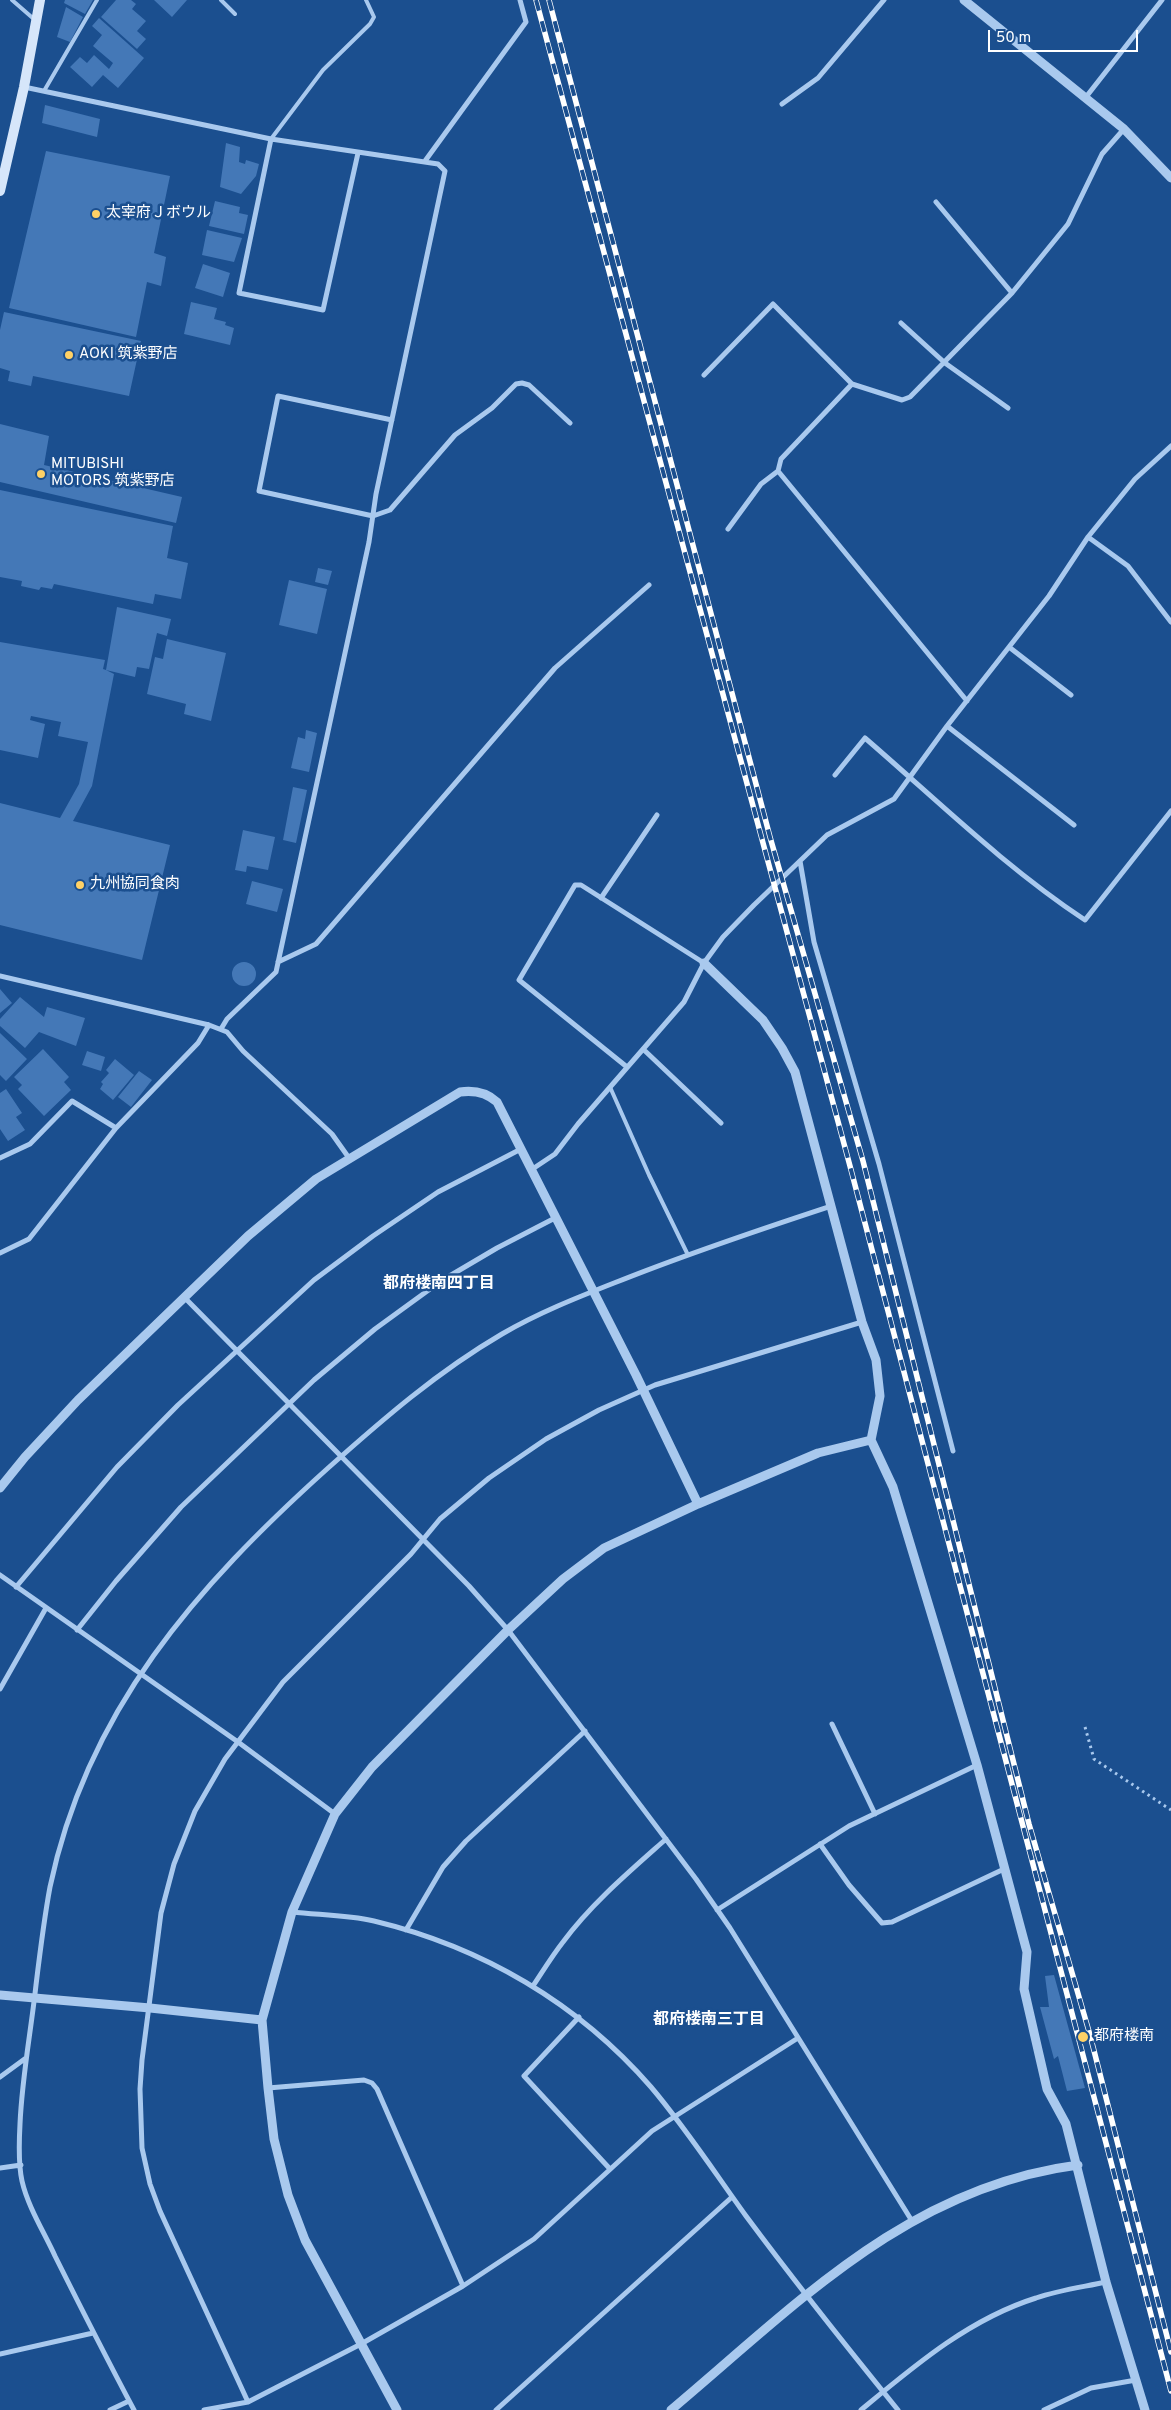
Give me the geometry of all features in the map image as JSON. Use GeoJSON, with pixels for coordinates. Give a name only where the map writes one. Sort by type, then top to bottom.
{"type":"FeatureCollection","features":[{"type":"Feature","properties":{"kind":"main road"},"geometry":{"type":"LineString","coordinates":[[0,191],[24,87],[40,0]]}},
{"type":"Feature","properties":{"kind":"street"},"geometry":{"type":"LineString","coordinates":[[425,161],[526,22],[520,0]]}},
{"type":"Feature","properties":{"kind":"street"},"geometry":{"type":"LineString","coordinates":[[782,104],[818,78],[884,0]]}},
{"type":"Feature","properties":{"kind":"street"},"geometry":{"type":"LineString","coordinates":[[964,0],[1124,129],[1171,178]]}},
{"type":"Feature","properties":{"kind":"street"},"geometry":{"type":"LineString","coordinates":[[1086,97],[1162,0]]}},
{"type":"Feature","properties":{"kind":"street"},"geometry":{"type":"LineString","coordinates":[[24,87],[271,139],[425,161],[438,164],[445,171],[392,420],[374,516],[276,972],[227,1019],[221,1030]]}},
{"type":"Feature","properties":{"kind":"street"},"geometry":{"type":"LineString","coordinates":[[704,374],[773,304],[852,384],[902,400],[917,392],[1012,293],[1068,224],[1102,154],[1124,129]]}},
{"type":"Feature","properties":{"kind":"street"},"geometry":{"type":"LineString","coordinates":[[271,139],[239,293],[323,310],[358,152]]}},
{"type":"Feature","properties":{"kind":"street"},"geometry":{"type":"LineString","coordinates":[[936,202],[1012,293]]}},
{"type":"Feature","properties":{"kind":"street"},"geometry":{"type":"LineString","coordinates":[[901,323],[945,363],[1008,408]]}},
{"type":"Feature","properties":{"kind":"street"},"geometry":{"type":"LineString","coordinates":[[392,420],[278,396],[258,491],[374,516],[390,510],[455,435],[492,408],[516,384],[529,385],[570,424]]}},
{"type":"Feature","properties":{"kind":"street"},"geometry":{"type":"LineString","coordinates":[[728,529],[761,484],[778,471],[781,459],[852,384]]}},
{"type":"Feature","properties":{"kind":"street"},"geometry":{"type":"LineString","coordinates":[[531,1170],[555,1154],[684,1002],[704,963],[723,937],[827,835],[894,799],[947,726],[1049,596],[1088,537],[1135,479],[1171,446]]}},
{"type":"Feature","properties":{"kind":"street"},"geometry":{"type":"LineString","coordinates":[[778,471],[967,701]]}},
{"type":"Feature","properties":{"kind":"street"},"geometry":{"type":"LineString","coordinates":[[1088,537],[1128,566],[1171,622]]}},
{"type":"Feature","properties":{"kind":"street"},"geometry":{"type":"LineString","coordinates":[[278,962],[316,944],[555,668],[649,585]]}},
{"type":"Feature","properties":{"kind":"street"},"geometry":{"type":"LineString","coordinates":[[1009,647],[1071,694]]}},
{"type":"Feature","properties":{"kind":"street"},"geometry":{"type":"LineString","coordinates":[[947,726],[1074,825]]}},
{"type":"Feature","properties":{"kind":"street"},"geometry":{"type":"LineString","coordinates":[[835,775],[866,738],[966,829],[1035,886],[1085,920],[1171,811]]}},
{"type":"Feature","properties":{"kind":"street"},"geometry":{"type":"LineString","coordinates":[[601,898],[657,815]]}},
{"type":"Feature","properties":{"kind":"street"},"geometry":{"type":"LineString","coordinates":[[800,861],[814,942],[879,1164],[953,1451]]}},
{"type":"Feature","properties":{"kind":"street"},"geometry":{"type":"LineString","coordinates":[[627,1067],[519,980],[575,884],[580,885],[704,963],[763,1020],[782,1048],[795,1072],[862,1322],[876,1360],[880,1396],[871,1440],[893,1487],[977,1765],[1027,1952],[1024,1989],[1047,2089],[1066,2124],[1078,2165],[1106,2282],[1145,2410]]}},
{"type":"Feature","properties":{"kind":"street"},"geometry":{"type":"LineString","coordinates":[[0,976],[209,1025],[227,1032],[243,1051],[332,1134],[349,1158]]}},
{"type":"Feature","properties":{"kind":"street"},"geometry":{"type":"LineString","coordinates":[[0,1252],[29,1239],[116,1128],[198,1043],[209,1025]]}},
{"type":"Feature","properties":{"kind":"street"},"geometry":{"type":"LineString","coordinates":[[643,1049],[721,1123]]}},
{"type":"Feature","properties":{"kind":"street"},"geometry":{"type":"LineString","coordinates":[[0,1488],[25,1457],[78,1400],[248,1236],[316,1178],[460,1092],[471,1090],[491,1096],[497,1102],[643,1390],[698,1504]]}},
{"type":"Feature","properties":{"kind":"street"},"geometry":{"type":"LineString","coordinates":[[0,1158],[30,1144],[72,1101],[116,1128]]}},
{"type":"Feature","properties":{"kind":"street"},"geometry":{"type":"LineString","coordinates":[[16,1587],[117,1467],[178,1404],[314,1280],[373,1236],[438,1192],[520,1149]]}},
{"type":"Feature","properties":{"kind":"street"},"geometry":{"type":"LineString","coordinates":[[134,2410],[93,2333],[35,2216],[22,2181],[20,2165],[21,2100],[51,1884],[70,1817],[97,1750],[122,1702],[177,1623],[246,1543],[396,1408],[440,1374],[504,1333],[593,1291],[687,1253],[831,1206]]}},
{"type":"Feature","properties":{"kind":"street"},"geometry":{"type":"LineString","coordinates":[[77,1630],[116,1581],[181,1507],[289,1404],[375,1329],[441,1281],[497,1248],[555,1218]]}},
{"type":"Feature","properties":{"kind":"street"},"geometry":{"type":"LineString","coordinates":[[184,1297],[422,1539],[508,1630],[666,1839],[717,1910],[912,2221]]}},
{"type":"Feature","properties":{"kind":"street"},"geometry":{"type":"LineString","coordinates":[[248,2402],[160,2211],[150,2184],[142,2148],[140,2089],[142,2060],[161,1913],[174,1864],[195,1811],[225,1759],[283,1682],[411,1554],[440,1519],[481,1484],[546,1439],[599,1410],[643,1390],[862,1322]]}},
{"type":"Feature","properties":{"kind":"street"},"geometry":{"type":"LineString","coordinates":[[397,2410],[305,2240],[288,2196],[274,2139],[268,2088],[262,2020],[292,1912],[335,1814],[372,1767],[508,1630],[563,1579],[604,1548],[698,1504],[818,1453],[871,1440]]}},
{"type":"Feature","properties":{"kind":"street"},"geometry":{"type":"LineString","coordinates":[[0,1575],[238,1742],[335,1814]]}},
{"type":"Feature","properties":{"kind":"street"},"geometry":{"type":"LineString","coordinates":[[0,1689],[46,1608]]}},
{"type":"Feature","properties":{"kind":"street"},"geometry":{"type":"LineString","coordinates":[[832,1724],[875,1814]]}},
{"type":"Feature","properties":{"kind":"street"},"geometry":{"type":"LineString","coordinates":[[406,1930],[443,1867],[466,1842],[585,1731]]}},
{"type":"Feature","properties":{"kind":"street"},"geometry":{"type":"LineString","coordinates":[[717,1910],[849,1826],[977,1765]]}},
{"type":"Feature","properties":{"kind":"street"},"geometry":{"type":"LineString","coordinates":[[533,1986],[562,1942],[586,1914],[615,1884],[666,1839]]}},
{"type":"Feature","properties":{"kind":"street"},"geometry":{"type":"LineString","coordinates":[[820,1844],[849,1885],[882,1923],[892,1922],[1004,1869]]}},
{"type":"Feature","properties":{"kind":"street"},"geometry":{"type":"LineString","coordinates":[[292,1912],[371,1921],[406,1930],[460,1949],[533,1986],[579,2018],[620,2054],[652,2089],[806,2296],[898,2410]]}},
{"type":"Feature","properties":{"kind":"street"},"geometry":{"type":"LineString","coordinates":[[0,1995],[262,2020]]}},
{"type":"Feature","properties":{"kind":"street"},"geometry":{"type":"LineString","coordinates":[[579,2018],[524,2076],[610,2169]]}},
{"type":"Feature","properties":{"kind":"street"},"geometry":{"type":"LineString","coordinates":[[204,2410],[248,2402],[361,2344],[463,2286],[534,2239],[652,2131],[798,2038]]}},
{"type":"Feature","properties":{"kind":"street"},"geometry":{"type":"LineString","coordinates":[[0,2077],[26,2058]]}},
{"type":"Feature","properties":{"kind":"street"},"geometry":{"type":"LineString","coordinates":[[268,2088],[364,2080],[372,2083],[377,2089],[463,2286]]}},
{"type":"Feature","properties":{"kind":"street"},"geometry":{"type":"LineString","coordinates":[[0,2168],[20,2165]]}},
{"type":"Feature","properties":{"kind":"street"},"geometry":{"type":"LineString","coordinates":[[672,2410],[806,2296],[868,2248],[912,2221],[973,2192],[1043,2170],[1078,2165]]}},
{"type":"Feature","properties":{"kind":"street"},"geometry":{"type":"LineString","coordinates":[[496,2410],[732,2197]]}},
{"type":"Feature","properties":{"kind":"street"},"geometry":{"type":"LineString","coordinates":[[861,2410],[944,2344],[973,2326],[1036,2298],[1106,2282]]}},
{"type":"Feature","properties":{"kind":"street"},"geometry":{"type":"LineString","coordinates":[[0,2354],[93,2333]]}},
{"type":"Feature","properties":{"kind":"street"},"geometry":{"type":"LineString","coordinates":[[1044,2410],[1091,2388],[1136,2380]]}},
{"type":"Feature","properties":{"kind":"street"},"geometry":{"type":"LineString","coordinates":[[110,2410],[129,2402]]}},
{"type":"Feature","properties":{"kind":"lane"},"geometry":{"type":"LineString","coordinates":[[12,0],[36,21]]}},
{"type":"Feature","properties":{"kind":"lane"},"geometry":{"type":"LineString","coordinates":[[44,91],[97,0]]}},
{"type":"Feature","properties":{"kind":"lane"},"geometry":{"type":"LineString","coordinates":[[222,0],[234,14]]}},
{"type":"Feature","properties":{"kind":"lane"},"geometry":{"type":"LineString","coordinates":[[271,139],[323,70],[370,24],[374,16],[366,0]]}},
{"type":"Feature","properties":{"kind":"lane"},"geometry":{"type":"LineString","coordinates":[[610,1087],[649,1175],[687,1253]]}},
{"type":"Feature","properties":{"kind":"path"},"geometry":{"type":"LineString","coordinates":[[1085,1726],[1094,1759],[1171,1810]]}},
{"type":"Feature","properties":{"kind":"building"},"geometry":{"type":"Polygon","coordinates":[[[65,0],[93,0],[85,14],[64,3],[65,0]]]}},
{"type":"Feature","properties":{"kind":"building"},"geometry":{"type":"Polygon","coordinates":[[[116,0],[131,0],[136,4],[132,9],[146,21],[137,31],[146,39],[137,49],[101,17],[116,0]]]}},
{"type":"Feature","properties":{"kind":"building"},"geometry":{"type":"Polygon","coordinates":[[[154,0],[187,0],[172,17],[154,0]]]}},
{"type":"Feature","properties":{"kind":"building"},"geometry":{"type":"Polygon","coordinates":[[[66,7],[83,17],[70,42],[57,37],[66,7]]]}},
{"type":"Feature","properties":{"kind":"building"},"geometry":{"type":"Polygon","coordinates":[[[99,18],[144,58],[118,88],[103,75],[92,87],[70,67],[80,57],[87,63],[94,55],[109,69],[113,63],[93,46],[102,35],[92,26],[99,18]]]}},
{"type":"Feature","properties":{"kind":"building"},"geometry":{"type":"Polygon","coordinates":[[[45,105],[100,119],[97,137],[42,123],[45,105]]]}},
{"type":"Feature","properties":{"kind":"building"},"geometry":{"type":"Polygon","coordinates":[[[226,143],[240,147],[239,162],[245,164],[246,160],[259,164],[256,176],[241,194],[220,187],[226,143]]]}},
{"type":"Feature","properties":{"kind":"building","name":"太宰府Ｊボウル"},"geometry":{"type":"Polygon","coordinates":[[[46,151],[170,176],[154,253],[166,257],[161,286],[147,282],[136,337],[9,308],[46,151]]]}},
{"type":"Feature","properties":{"kind":"building"},"geometry":{"type":"Polygon","coordinates":[[[215,201],[240,207],[239,213],[248,215],[244,234],[209,226],[215,201]]]}},
{"type":"Feature","properties":{"kind":"building"},"geometry":{"type":"Polygon","coordinates":[[[207,230],[242,238],[234,262],[202,255],[207,230]]]}},
{"type":"Feature","properties":{"kind":"building"},"geometry":{"type":"Polygon","coordinates":[[[203,264],[230,273],[223,297],[195,288],[203,264]]]}},
{"type":"Feature","properties":{"kind":"building"},"geometry":{"type":"Polygon","coordinates":[[[191,302],[217,308],[214,319],[226,322],[225,325],[234,328],[230,345],[184,334],[191,302]]]}},
{"type":"Feature","properties":{"kind":"building","name":"AOKI 筑紫野店"},"geometry":{"type":"Polygon","coordinates":[[[4,312],[141,341],[129,396],[33,376],[31,386],[8,381],[10,371],[0,368],[0,330],[4,312]]]}},
{"type":"Feature","properties":{"kind":"building","name":"MITUBISHI MOTORS 筑紫野店"},"geometry":{"type":"Polygon","coordinates":[[[0,424],[49,436],[44,465],[182,497],[176,523],[0,482],[0,424]]]}},
{"type":"Feature","properties":{"kind":"building"},"geometry":{"type":"Polygon","coordinates":[[[0,490],[173,526],[167,558],[188,563],[181,599],[155,594],[153,604],[54,584],[52,589],[41,587],[39,590],[21,586],[22,581],[0,577],[0,490]]]}},
{"type":"Feature","properties":{"kind":"building"},"geometry":{"type":"Polygon","coordinates":[[[318,568],[332,571],[328,585],[315,582],[318,568]]]}},
{"type":"Feature","properties":{"kind":"building"},"geometry":{"type":"Polygon","coordinates":[[[289,580],[327,589],[317,634],[279,625],[289,580]]]}},
{"type":"Feature","properties":{"kind":"building"},"geometry":{"type":"Polygon","coordinates":[[[117,607],[171,619],[167,636],[157,633],[149,669],[137,667],[135,677],[106,670],[117,607]]]}},
{"type":"Feature","properties":{"kind":"building"},"geometry":{"type":"Polygon","coordinates":[[[167,639],[226,653],[211,721],[184,714],[186,704],[147,694],[155,657],[163,659],[167,639]]]}},
{"type":"Feature","properties":{"kind":"building","name":"九州協同食肉"},"geometry":{"type":"Polygon","coordinates":[[[0,642],[105,660],[103,669],[114,674],[92,786],[73,821],[170,845],[142,960],[0,925],[0,803],[60,818],[79,784],[88,742],[58,736],[61,722],[31,716],[30,720],[45,724],[38,758],[0,750],[0,642]]]}},
{"type":"Feature","properties":{"kind":"building"},"geometry":{"type":"Polygon","coordinates":[[[306,730],[317,733],[309,772],[291,768],[298,737],[305,739],[306,730]]]}},
{"type":"Feature","properties":{"kind":"building"},"geometry":{"type":"Polygon","coordinates":[[[293,787],[307,790],[296,843],[283,840],[293,787]]]}},
{"type":"Feature","properties":{"kind":"building"},"geometry":{"type":"Polygon","coordinates":[[[243,830],[275,837],[268,870],[247,866],[246,872],[235,870],[243,830]]]}},
{"type":"Feature","properties":{"kind":"building"},"geometry":{"type":"Polygon","coordinates":[[[252,881],[283,889],[277,912],[246,904],[252,881]]]}},
{"type":"Feature","properties":{"kind":"building"},"geometry":{"type":"Polygon","coordinates":[[[244,962],[253,965],[256,974],[253,983],[244,986],[235,983],[232,974],[235,965],[244,962]]]}},
{"type":"Feature","properties":{"kind":"building"},"geometry":{"type":"Polygon","coordinates":[[[0,989],[12,1003],[0,1013],[0,989]]]}},
{"type":"Feature","properties":{"kind":"building"},"geometry":{"type":"Polygon","coordinates":[[[20,997],[44,1017],[47,1007],[85,1018],[76,1046],[39,1032],[25,1048],[0,1026],[0,1019],[20,997]]]}},
{"type":"Feature","properties":{"kind":"building"},"geometry":{"type":"Polygon","coordinates":[[[0,1033],[27,1059],[6,1081],[0,1075],[0,1033]]]}},
{"type":"Feature","properties":{"kind":"building"},"geometry":{"type":"Polygon","coordinates":[[[43,1049],[69,1077],[64,1082],[71,1090],[44,1116],[18,1089],[22,1085],[14,1077],[43,1049]]]}},
{"type":"Feature","properties":{"kind":"building"},"geometry":{"type":"Polygon","coordinates":[[[87,1051],[105,1057],[101,1071],[82,1065],[87,1051]]]}},
{"type":"Feature","properties":{"kind":"building"},"geometry":{"type":"Polygon","coordinates":[[[115,1059],[134,1075],[113,1100],[100,1089],[103,1084],[101,1082],[109,1073],[106,1070],[115,1059]]]}},
{"type":"Feature","properties":{"kind":"building"},"geometry":{"type":"Polygon","coordinates":[[[139,1071],[152,1080],[131,1107],[118,1097],[139,1071]]]}},
{"type":"Feature","properties":{"kind":"building"},"geometry":{"type":"Polygon","coordinates":[[[6,1089],[22,1113],[16,1117],[25,1130],[8,1141],[0,1129],[0,1093],[6,1089]]]}},
{"type":"Feature","properties":{"kind":"building"},"geometry":{"type":"Polygon","coordinates":[[[1054,1975],[1085,2088],[1067,2091],[1058,2056],[1054,2059],[1040,2007],[1049,2007],[1045,1976],[1054,1975]]]}},
{"type":"Feature","properties":{"kind":"railway"},"geometry":{"type":"LineString","coordinates":[[536,0],[850,1166],[1171,2391]]}},
{"type":"Feature","properties":{"kind":"railway"},"geometry":{"type":"LineString","coordinates":[[549,0],[770,837],[863,1161],[1029,1824],[1090,2035],[1171,2352]]}},
{"type":"Feature","properties":{"kind":"place","name":"太宰府Ｊボウル"},"geometry":{"type":"Point","coordinates":[96,214]}},
{"type":"Feature","properties":{"kind":"place","name":"AOKI 筑紫野店"},"geometry":{"type":"Point","coordinates":[69,355]}},
{"type":"Feature","properties":{"kind":"place","name":"MITUBISHI MOTORS 筑紫野店"},"geometry":{"type":"Point","coordinates":[41,474]}},
{"type":"Feature","properties":{"kind":"place","name":"九州協同食肉"},"geometry":{"type":"Point","coordinates":[80,885]}},
{"type":"Feature","properties":{"kind":"place","name":"都府楼南"},"geometry":{"type":"Point","coordinates":[1083,2037]}},
{"type":"Feature","properties":{"kind":"district","name":"都府楼南四丁目"},"geometry":{"type":"Point","coordinates":[439,1285]}},
{"type":"Feature","properties":{"kind":"district","name":"都府楼南三丁目"},"geometry":{"type":"Point","coordinates":[709,2021]}}]}
